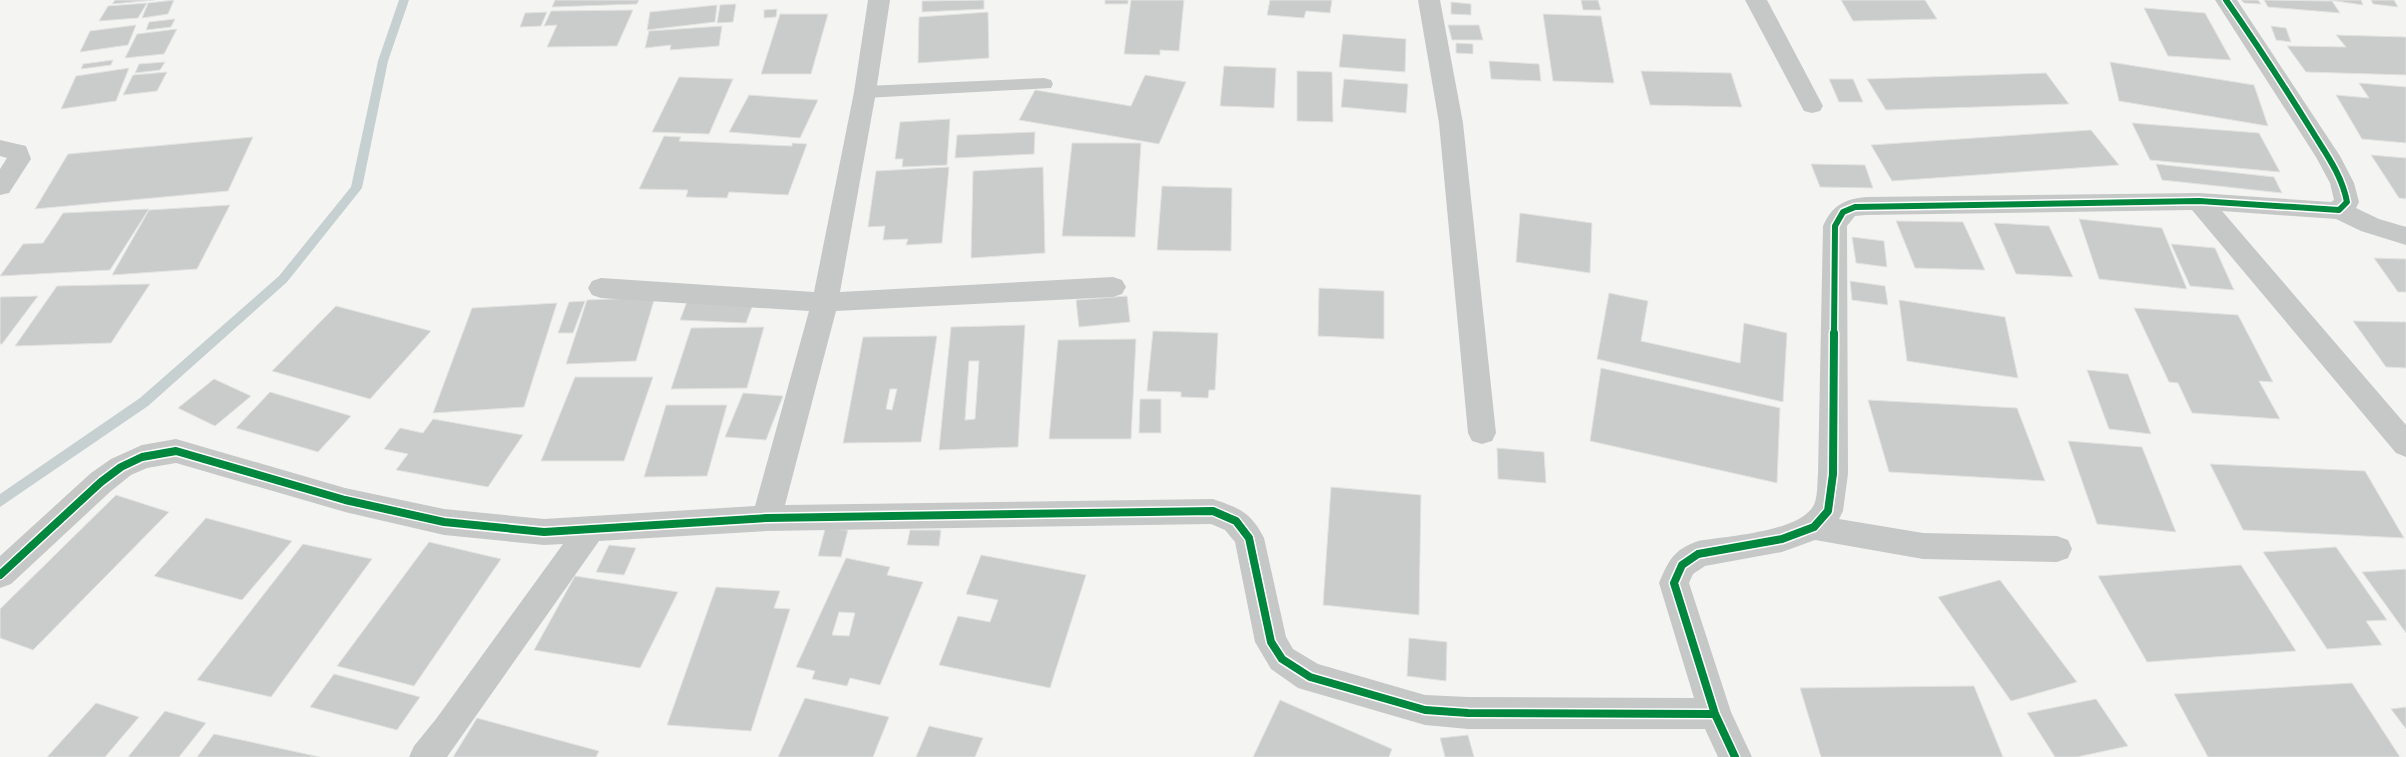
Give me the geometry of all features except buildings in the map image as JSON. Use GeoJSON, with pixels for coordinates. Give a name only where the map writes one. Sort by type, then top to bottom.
{"type":"FeatureCollection","features":[{"type":"Feature","properties":{"kind":"street"},"geometry":{"type":"LineString","coordinates":[[767,518],[825,302],[865,92],[879,0]]}},
{"type":"Feature","properties":{"kind":"street"},"geometry":{"type":"LineString","coordinates":[[1429,0],[1451,123],[1482,433]]}},
{"type":"Feature","properties":{"kind":"street"},"geometry":{"type":"LineString","coordinates":[[1756,0],[1812,106]]}},
{"type":"Feature","properties":{"kind":"street"},"geometry":{"type":"LineString","coordinates":[[2226,0],[2276,73],[2330,161],[2346,196],[2347,202],[2339,210]]}},
{"type":"Feature","properties":{"kind":"street"},"geometry":{"type":"LineString","coordinates":[[0,148],[18,152],[19,159],[0,186]]}},
{"type":"Feature","properties":{"kind":"street"},"geometry":{"type":"LineString","coordinates":[[2199,201],[2406,445]]}},
{"type":"Feature","properties":{"kind":"street"},"geometry":{"type":"LineString","coordinates":[[1814,528],[1828,511],[1833,474],[1835,226],[1840,214],[1852,207],[2199,201],[2331,211],[2339,210],[2370,225],[2406,236]]}},
{"type":"Feature","properties":{"kind":"street"},"geometry":{"type":"LineString","coordinates":[[601,288],[825,302],[1113,287]]}},
{"type":"Feature","properties":{"kind":"street"},"geometry":{"type":"LineString","coordinates":[[0,575],[101,482],[121,467],[142,457],[176,451],[345,500],[444,522],[544,532],[767,518],[1213,511],[1236,521],[1249,538],[1271,642],[1282,659],[1310,677],[1425,710],[1478,714],[1716,714]]}},
{"type":"Feature","properties":{"kind":"street"},"geometry":{"type":"LineString","coordinates":[[1735,757],[1716,714],[1674,583],[1682,565],[1698,554],[1782,539],[1814,528],[1923,546],[2057,549]]}},
{"type":"Feature","properties":{"kind":"street"},"geometry":{"type":"LineString","coordinates":[[426,757],[448,730],[591,529]]}},
{"type":"Feature","properties":{"kind":"lane"},"geometry":{"type":"LineString","coordinates":[[865,92],[1044,84]]}},
{"type":"Feature","properties":{"kind":"waterway"},"geometry":{"type":"LineString","coordinates":[[0,501],[144,402],[283,279],[356,188],[383,61],[404,0]]}},
{"type":"Feature","properties":{"kind":"cycle path"},"geometry":{"type":"LineString","coordinates":[[1735,757],[1715,714],[1674,583],[1682,565],[1698,554],[1782,539],[1814,527],[1828,511],[1833,474],[1835,226],[1843,212],[1850,208],[1866,206],[2199,201],[2331,211],[2339,210],[2347,202],[2342,183],[2328,156],[2281,81],[2226,0]]}},
{"type":"Feature","properties":{"kind":"cycle path"},"geometry":{"type":"LineString","coordinates":[[0,575],[101,482],[121,467],[142,457],[176,451],[345,500],[444,522],[544,532],[767,518],[1213,511],[1236,521],[1249,538],[1271,642],[1282,659],[1310,677],[1425,710],[1468,713],[1715,714]]}}]}
